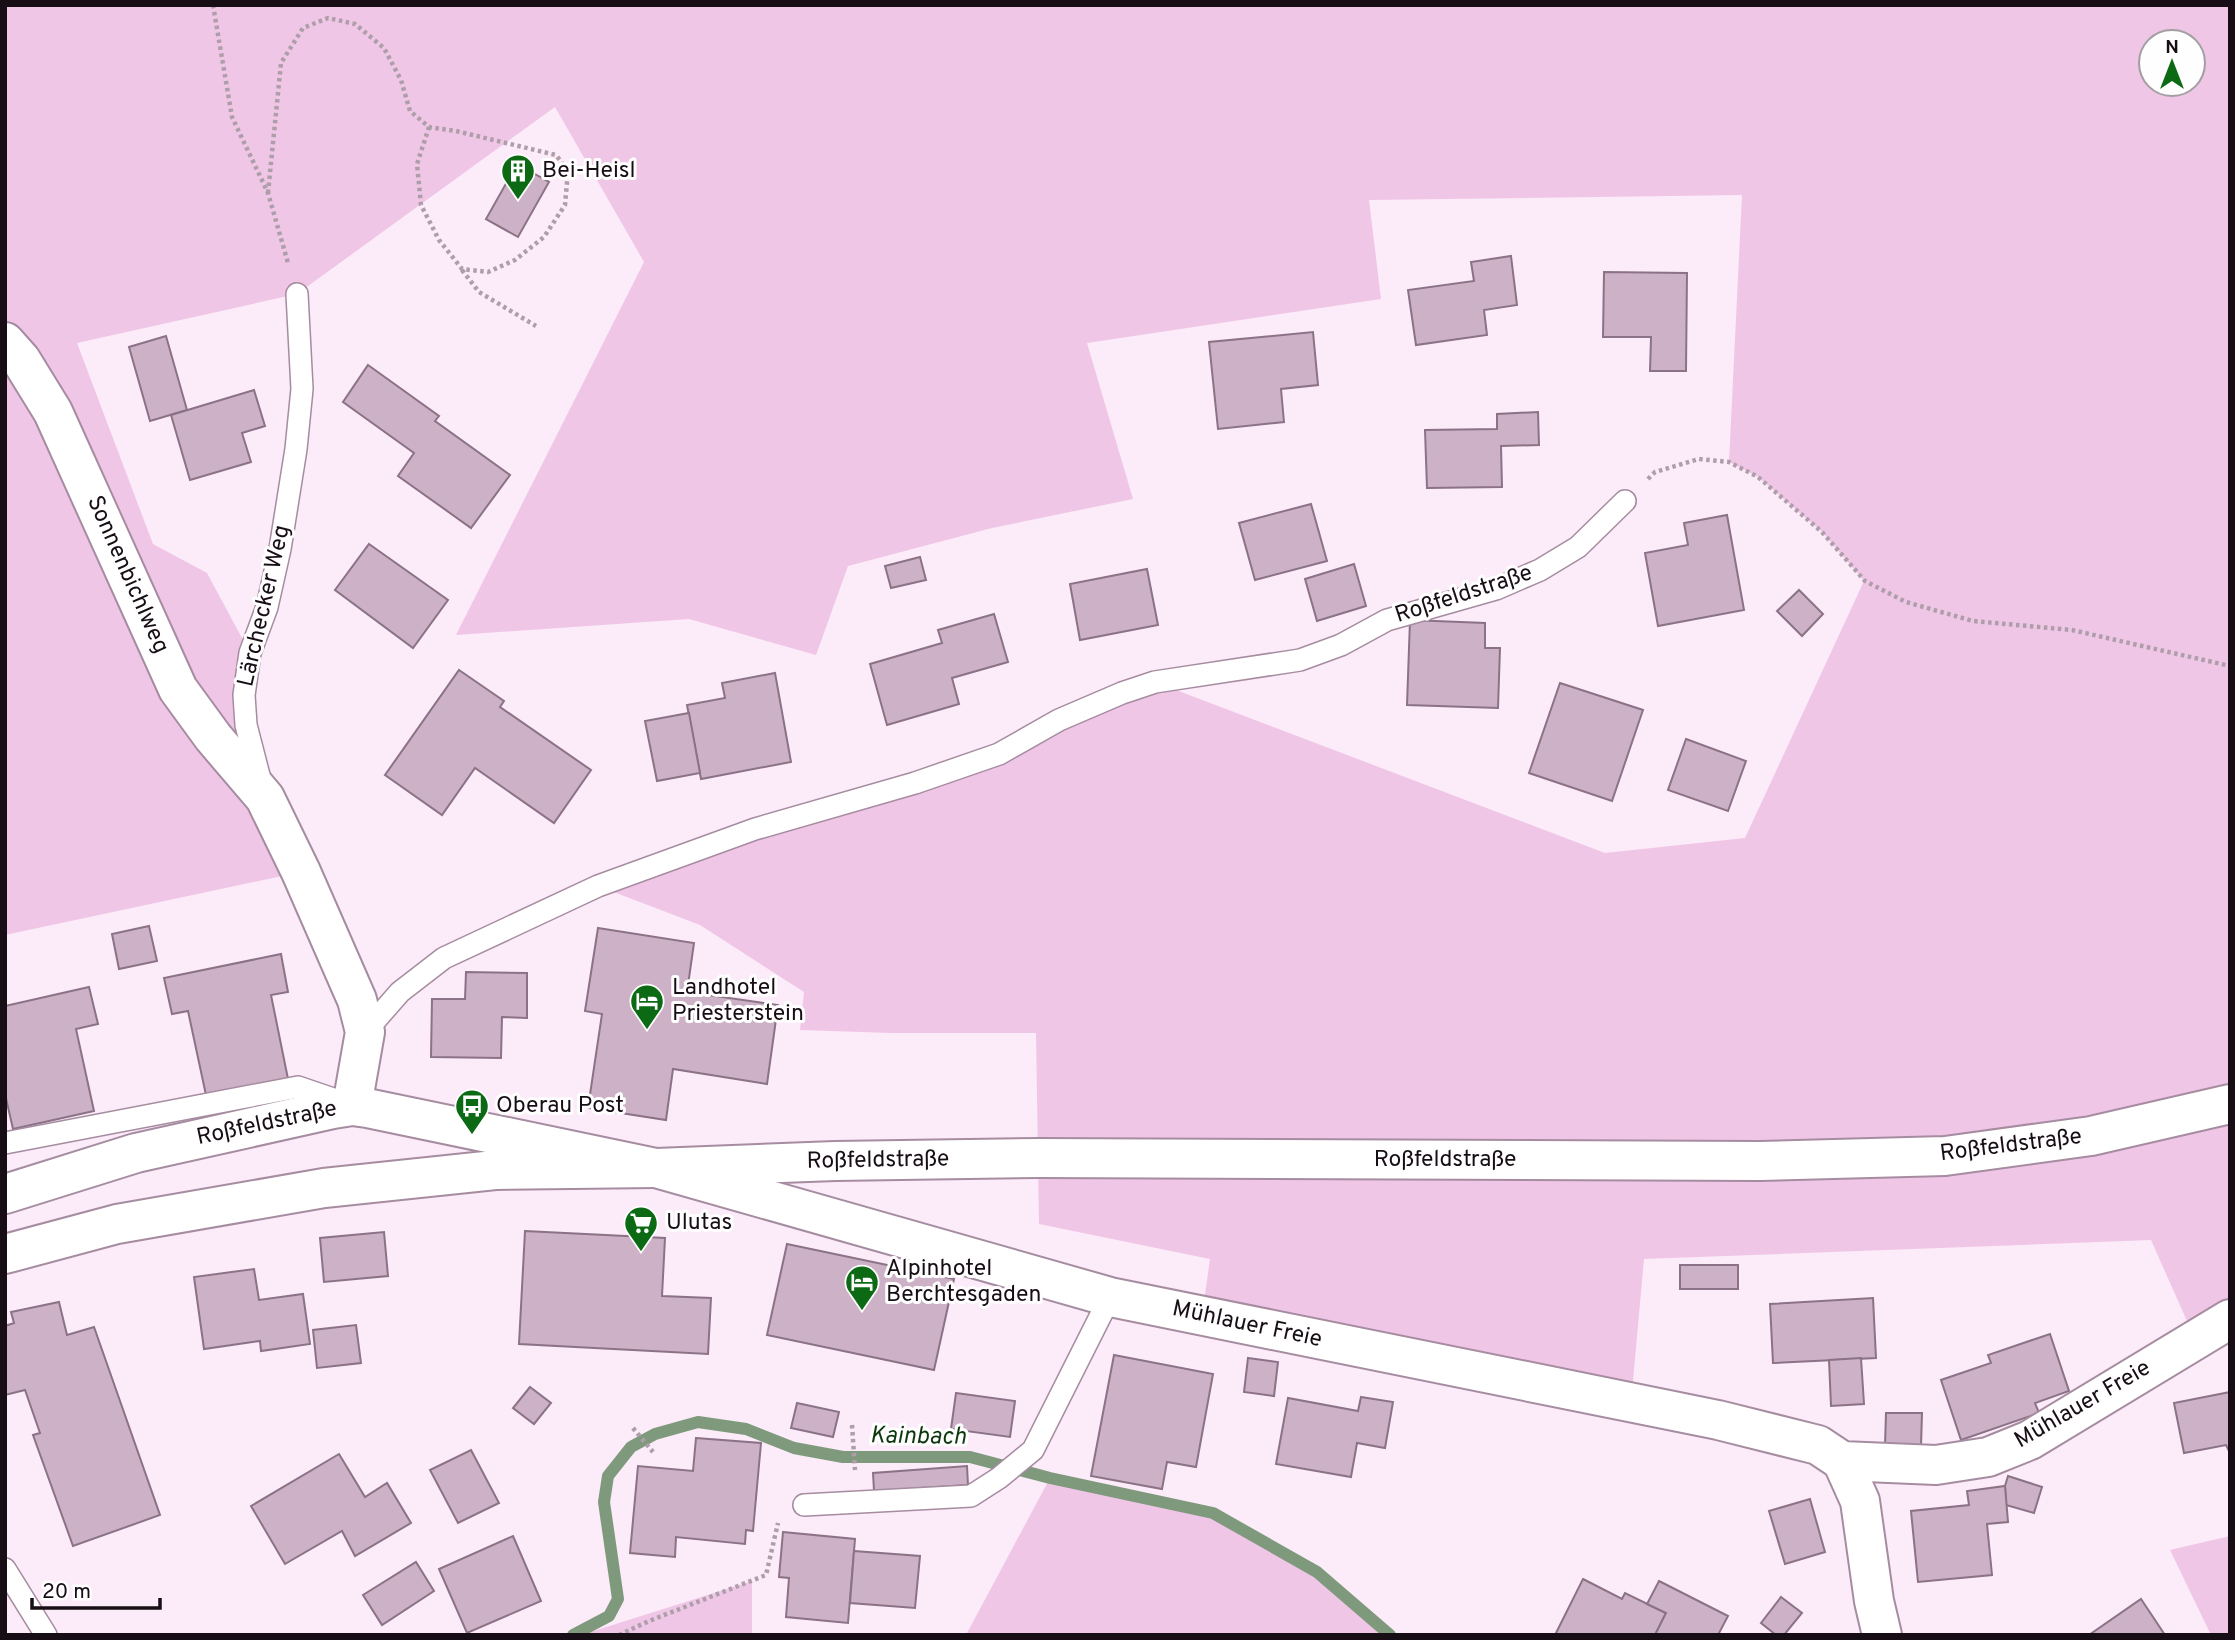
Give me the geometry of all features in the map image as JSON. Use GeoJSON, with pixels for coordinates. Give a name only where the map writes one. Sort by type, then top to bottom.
{"type":"FeatureCollection","features":[{"type":"Feature","properties":{"kind":"street","name":"Sonnenbichlweg"},"geometry":{"type":"LineString","coordinates":[[5,342],[21,360],[53,412],[178,689],[213,737],[265,798]]}},
{"type":"Feature","properties":{"kind":"street","name":"Lärchecker Weg"},"geometry":{"type":"LineString","coordinates":[[265,798],[357,1000],[365,1032],[352,1106]]}},
{"type":"Feature","properties":{"kind":"street","name":"Roßfeldstraße"},"geometry":{"type":"LineString","coordinates":[[5,1254],[117,1224],[324,1188],[495,1170],[1038,1158],[1760,1161],[1945,1156],[2091,1136],[2230,1104]]}},
{"type":"Feature","properties":{"kind":"street","name":"Roßfeldstraße"},"geometry":{"type":"LineString","coordinates":[[5,1194],[136,1153],[352,1106],[656,1168]]}},
{"type":"Feature","properties":{"kind":"street","name":"Mühlauer Freie"},"geometry":{"type":"LineString","coordinates":[[656,1168],[1110,1297],[1718,1420],[1818,1445],[1842,1461],[1936,1465],[1988,1457],[2030,1440],[2230,1319]]}},
{"type":"Feature","properties":{"kind":"street"},"geometry":{"type":"LineString","coordinates":[[1842,1461],[1860,1501],[1874,1601],[1882,1635]]}},
{"type":"Feature","properties":{"kind":"lane","name":"Lärchecker Weg"},"geometry":{"type":"LineString","coordinates":[[265,798],[246,725],[244,695],[250,653],[267,607],[280,549],[296,449],[302,389],[297,294]]}},
{"type":"Feature","properties":{"kind":"lane","name":"Roßfeldstraße"},"geometry":{"type":"LineString","coordinates":[[365,1032],[400,992],[444,958],[597,886],[755,829],[915,783],[999,754],[1059,720],[1155,682],[1300,660],[1341,646],[1387,620],[1496,589],[1540,570],[1578,547],[1625,501]]}},
{"type":"Feature","properties":{"kind":"lane"},"geometry":{"type":"LineString","coordinates":[[5,1143],[298,1087],[352,1106]]}},
{"type":"Feature","properties":{"kind":"lane"},"geometry":{"type":"LineString","coordinates":[[804,1505],[971,1496],[999,1479],[1033,1450],[1110,1297]]}},
{"type":"Feature","properties":{"kind":"lane"},"geometry":{"type":"LineString","coordinates":[[5,1569],[46,1635]]}},
{"type":"Feature","properties":{"kind":"path"},"geometry":{"type":"LineString","coordinates":[[213,5],[232,117],[268,193],[297,294]]}},
{"type":"Feature","properties":{"kind":"path"},"geometry":{"type":"LineString","coordinates":[[268,193],[281,63],[303,28],[328,18],[355,24],[384,48],[401,80],[410,111],[429,127],[555,155],[568,171],[565,205],[544,237],[515,260],[488,272],[462,269]]}},
{"type":"Feature","properties":{"kind":"path"},"geometry":{"type":"LineString","coordinates":[[429,127],[417,164],[421,205],[439,240],[479,292],[536,326]]}},
{"type":"Feature","properties":{"kind":"path"},"geometry":{"type":"LineString","coordinates":[[1625,501],[1656,472],[1699,459],[1729,463],[1758,477],[1822,532],[1864,581],[1906,602],[1973,621],[2072,630],[2230,666]]}},
{"type":"Feature","properties":{"kind":"path"},"geometry":{"type":"LineString","coordinates":[[852,1425],[855,1469]]}},
{"type":"Feature","properties":{"kind":"path"},"geometry":{"type":"LineString","coordinates":[[633,1428],[653,1452]]}},
{"type":"Feature","properties":{"kind":"path"},"geometry":{"type":"LineString","coordinates":[[619,1635],[649,1620],[766,1575],[777,1523],[804,1505]]}},
{"type":"Feature","properties":{"kind":"shaded area"},"geometry":{"type":"Polygon","coordinates":[[[5,5],[2230,5],[2230,1319],[2195,1339],[2151,1240],[1644,1259],[1631,1403],[1202,1316],[1210,1259],[1039,1224],[1036,1033],[800,1030],[804,992],[700,925],[598,886],[915,783],[1155,682],[1605,853],[1745,838],[1864,581],[1822,532],[1758,477],[1729,462],[1742,195],[1369,200],[1381,299],[1087,343],[1133,499],[992,528],[848,566],[816,655],[689,619],[456,635],[644,262],[555,107],[297,294],[77,343],[153,544],[207,573],[250,653],[244,695],[301,872],[5,935],[5,5]]]}},
{"type":"Feature","properties":{"kind":"shaded area"},"geometry":{"type":"Polygon","coordinates":[[[1050,1478],[1213,1513],[1317,1572],[1390,1635],[966,1635],[1050,1478]]]}},
{"type":"Feature","properties":{"kind":"shaded area"},"geometry":{"type":"Polygon","coordinates":[[[2230,1536],[2230,1635],[2211,1635],[2170,1550],[2230,1536]]]}},
{"type":"Feature","properties":{"kind":"shaded area"},"geometry":{"type":"Polygon","coordinates":[[[752,1581],[752,1635],[581,1635],[752,1581]]]}},
{"type":"Feature","properties":{"kind":"building","name":"Bei-Heisl"},"geometry":{"type":"Polygon","coordinates":[[[517,164],[549,182],[518,237],[486,219],[517,164]]]}},
{"type":"Feature","properties":{"kind":"building"},"geometry":{"type":"Polygon","coordinates":[[[1511,256],[1517,305],[1484,310],[1487,335],[1416,345],[1408,290],[1474,281],[1471,262],[1511,256]]]}},
{"type":"Feature","properties":{"kind":"building"},"geometry":{"type":"Polygon","coordinates":[[[1604,272],[1687,273],[1686,371],[1650,371],[1651,337],[1603,337],[1604,272]]]}},
{"type":"Feature","properties":{"kind":"building"},"geometry":{"type":"Polygon","coordinates":[[[1313,332],[1318,385],[1281,389],[1284,422],[1218,429],[1209,342],[1313,332]]]}},
{"type":"Feature","properties":{"kind":"building"},"geometry":{"type":"Polygon","coordinates":[[[166,336],[187,410],[150,421],[129,347],[166,336]]]}},
{"type":"Feature","properties":{"kind":"building"},"geometry":{"type":"Polygon","coordinates":[[[368,365],[439,416],[435,421],[510,475],[471,528],[398,476],[414,453],[343,402],[368,365]]]}},
{"type":"Feature","properties":{"kind":"building"},"geometry":{"type":"Polygon","coordinates":[[[254,390],[265,426],[242,433],[251,462],[190,480],[171,415],[254,390]]]}},
{"type":"Feature","properties":{"kind":"building"},"geometry":{"type":"Polygon","coordinates":[[[1538,412],[1539,445],[1501,446],[1502,487],[1427,488],[1425,430],[1497,429],[1497,414],[1538,412]]]}},
{"type":"Feature","properties":{"kind":"building"},"geometry":{"type":"Polygon","coordinates":[[[1311,504],[1327,561],[1255,580],[1239,523],[1311,504]]]}},
{"type":"Feature","properties":{"kind":"building"},"geometry":{"type":"Polygon","coordinates":[[[1727,515],[1744,610],[1658,626],[1645,553],[1688,545],[1684,523],[1727,515]]]}},
{"type":"Feature","properties":{"kind":"building"},"geometry":{"type":"Polygon","coordinates":[[[369,544],[448,600],[413,648],[335,590],[369,544]]]}},
{"type":"Feature","properties":{"kind":"building"},"geometry":{"type":"Polygon","coordinates":[[[920,557],[926,580],[891,588],[885,566],[920,557]]]}},
{"type":"Feature","properties":{"kind":"building"},"geometry":{"type":"Polygon","coordinates":[[[1354,564],[1366,606],[1317,621],[1305,579],[1354,564]]]}},
{"type":"Feature","properties":{"kind":"building"},"geometry":{"type":"Polygon","coordinates":[[[1147,569],[1158,625],[1080,640],[1070,584],[1147,569]]]}},
{"type":"Feature","properties":{"kind":"building"},"geometry":{"type":"Polygon","coordinates":[[[1799,590],[1823,614],[1802,636],[1777,611],[1799,590]]]}},
{"type":"Feature","properties":{"kind":"building"},"geometry":{"type":"Polygon","coordinates":[[[994,614],[1008,662],[952,678],[959,704],[887,725],[870,664],[942,643],[938,630],[994,614]]]}},
{"type":"Feature","properties":{"kind":"building"},"geometry":{"type":"Polygon","coordinates":[[[1410,620],[1485,623],[1485,648],[1500,648],[1498,708],[1407,705],[1410,620]]]}},
{"type":"Feature","properties":{"kind":"building"},"geometry":{"type":"Polygon","coordinates":[[[459,670],[504,701],[500,707],[591,770],[554,823],[475,768],[442,815],[385,775],[459,670]]]}},
{"type":"Feature","properties":{"kind":"building"},"geometry":{"type":"Polygon","coordinates":[[[775,673],[791,762],[701,779],[687,705],[725,698],[722,683],[775,673]]]}},
{"type":"Feature","properties":{"kind":"building"},"geometry":{"type":"Polygon","coordinates":[[[1560,683],[1643,710],[1612,801],[1529,773],[1560,683]]]}},
{"type":"Feature","properties":{"kind":"building"},"geometry":{"type":"Polygon","coordinates":[[[689,713],[700,773],[657,781],[645,721],[689,713]]]}},
{"type":"Feature","properties":{"kind":"building"},"geometry":{"type":"Polygon","coordinates":[[[1686,739],[1746,761],[1728,811],[1668,790],[1686,739]]]}},
{"type":"Feature","properties":{"kind":"building"},"geometry":{"type":"Polygon","coordinates":[[[149,926],[157,961],[119,969],[112,934],[149,926]]]}},
{"type":"Feature","properties":{"kind":"building"},"geometry":{"type":"Polygon","coordinates":[[[598,928],[694,943],[687,992],[778,1005],[767,1084],[673,1069],[666,1120],[588,1108],[602,1014],[585,1011],[598,928]]]}},
{"type":"Feature","properties":{"kind":"building"},"geometry":{"type":"Polygon","coordinates":[[[281,954],[288,992],[271,995],[288,1079],[206,1095],[188,1011],[172,1014],[164,978],[281,954]]]}},
{"type":"Feature","properties":{"kind":"building"},"geometry":{"type":"Polygon","coordinates":[[[466,972],[527,973],[527,1018],[502,1017],[501,1058],[431,1057],[432,999],[465,999],[466,972]]]}},
{"type":"Feature","properties":{"kind":"building"},"geometry":{"type":"Polygon","coordinates":[[[89,987],[98,1024],[76,1029],[94,1111],[13,1129],[5,1094],[5,1006],[89,987]]]}},
{"type":"Feature","properties":{"kind":"building"},"geometry":{"type":"Polygon","coordinates":[[[525,1231],[665,1238],[662,1296],[711,1298],[708,1354],[519,1344],[525,1231]]]}},
{"type":"Feature","properties":{"kind":"building"},"geometry":{"type":"Polygon","coordinates":[[[384,1232],[388,1276],[324,1282],[320,1238],[384,1232]]]}},
{"type":"Feature","properties":{"kind":"building"},"geometry":{"type":"Polygon","coordinates":[[[787,1244],[954,1279],[934,1370],[767,1335],[787,1244]]]}},
{"type":"Feature","properties":{"kind":"building"},"geometry":{"type":"Polygon","coordinates":[[[1680,1265],[1738,1265],[1738,1289],[1680,1289],[1680,1265]]]}},
{"type":"Feature","properties":{"kind":"building"},"geometry":{"type":"Polygon","coordinates":[[[254,1269],[259,1300],[303,1294],[310,1344],[261,1351],[260,1341],[204,1349],[194,1277],[254,1269]]]}},
{"type":"Feature","properties":{"kind":"building"},"geometry":{"type":"Polygon","coordinates":[[[1873,1298],[1876,1358],[1773,1363],[1770,1304],[1873,1298]]]}},
{"type":"Feature","properties":{"kind":"building"},"geometry":{"type":"Polygon","coordinates":[[[59,1302],[67,1335],[94,1327],[160,1515],[73,1546],[33,1435],[40,1433],[25,1390],[5,1395],[5,1326],[14,1323],[11,1312],[59,1302]]]}},
{"type":"Feature","properties":{"kind":"building"},"geometry":{"type":"Polygon","coordinates":[[[356,1325],[361,1363],[317,1368],[313,1330],[356,1325]]]}},
{"type":"Feature","properties":{"kind":"building"},"geometry":{"type":"Polygon","coordinates":[[[2050,1334],[2069,1391],[2035,1403],[2039,1413],[1961,1440],[1941,1380],[1991,1363],[1988,1355],[2050,1334]]]}},
{"type":"Feature","properties":{"kind":"building"},"geometry":{"type":"Polygon","coordinates":[[[1114,1355],[1213,1374],[1196,1467],[1167,1462],[1162,1489],[1091,1476],[1114,1355]]]}},
{"type":"Feature","properties":{"kind":"building"},"geometry":{"type":"Polygon","coordinates":[[[1248,1358],[1278,1362],[1274,1396],[1244,1392],[1248,1358]]]}},
{"type":"Feature","properties":{"kind":"building"},"geometry":{"type":"Polygon","coordinates":[[[1861,1358],[1864,1404],[1831,1406],[1829,1360],[1861,1358]]]}},
{"type":"Feature","properties":{"kind":"building"},"geometry":{"type":"Polygon","coordinates":[[[530,1387],[551,1403],[534,1424],[513,1408],[530,1387]]]}},
{"type":"Feature","properties":{"kind":"building"},"geometry":{"type":"Polygon","coordinates":[[[2230,1392],[2230,1453],[2226,1445],[2184,1453],[2174,1403],[2230,1392]]]}},
{"type":"Feature","properties":{"kind":"building"},"geometry":{"type":"Polygon","coordinates":[[[956,1393],[1015,1401],[1010,1437],[951,1429],[956,1393]]]}},
{"type":"Feature","properties":{"kind":"building"},"geometry":{"type":"Polygon","coordinates":[[[1361,1397],[1393,1402],[1385,1448],[1357,1443],[1351,1477],[1276,1464],[1288,1398],[1358,1411],[1361,1397]]]}},
{"type":"Feature","properties":{"kind":"building"},"geometry":{"type":"Polygon","coordinates":[[[797,1403],[839,1412],[833,1437],[791,1428],[797,1403]]]}},
{"type":"Feature","properties":{"kind":"building"},"geometry":{"type":"Polygon","coordinates":[[[1886,1413],[1922,1413],[1921,1446],[1885,1445],[1886,1413]]]}},
{"type":"Feature","properties":{"kind":"building"},"geometry":{"type":"Polygon","coordinates":[[[696,1438],[761,1443],[753,1531],[746,1530],[745,1544],[676,1537],[675,1557],[630,1553],[638,1466],[693,1471],[696,1438]]]}},
{"type":"Feature","properties":{"kind":"building"},"geometry":{"type":"Polygon","coordinates":[[[471,1450],[499,1503],[458,1523],[430,1470],[471,1450]]]}},
{"type":"Feature","properties":{"kind":"building"},"geometry":{"type":"Polygon","coordinates":[[[339,1454],[365,1497],[387,1483],[411,1523],[355,1556],[342,1531],[285,1564],[251,1506],[339,1454]]]}},
{"type":"Feature","properties":{"kind":"building"},"geometry":{"type":"Polygon","coordinates":[[[967,1466],[968,1485],[874,1491],[873,1473],[967,1466]]]}},
{"type":"Feature","properties":{"kind":"building"},"geometry":{"type":"Polygon","coordinates":[[[2008,1476],[2042,1487],[2034,1513],[2006,1505],[2005,1486],[2008,1476]]]}},
{"type":"Feature","properties":{"kind":"building"},"geometry":{"type":"Polygon","coordinates":[[[2005,1486],[2008,1522],[1987,1524],[1992,1575],[1918,1582],[1911,1511],[1969,1505],[1967,1491],[2005,1486]]]}},
{"type":"Feature","properties":{"kind":"building"},"geometry":{"type":"Polygon","coordinates":[[[1810,1499],[1825,1552],[1785,1564],[1769,1511],[1810,1499]]]}},
{"type":"Feature","properties":{"kind":"building"},"geometry":{"type":"Polygon","coordinates":[[[783,1532],[855,1539],[848,1623],[786,1617],[789,1578],[779,1577],[783,1532]]]}},
{"type":"Feature","properties":{"kind":"building"},"geometry":{"type":"Polygon","coordinates":[[[513,1536],[541,1601],[467,1633],[439,1569],[513,1536]]]}},
{"type":"Feature","properties":{"kind":"building"},"geometry":{"type":"Polygon","coordinates":[[[854,1551],[920,1556],[915,1608],[850,1603],[854,1551]]]}},
{"type":"Feature","properties":{"kind":"building"},"geometry":{"type":"Polygon","coordinates":[[[416,1562],[434,1591],[382,1625],[363,1595],[416,1562]]]}},
{"type":"Feature","properties":{"kind":"building"},"geometry":{"type":"Polygon","coordinates":[[[1583,1579],[1622,1599],[1625,1593],[1666,1613],[1655,1635],[1555,1635],[1583,1579]]]}},
{"type":"Feature","properties":{"kind":"building"},"geometry":{"type":"Polygon","coordinates":[[[1659,1581],[1728,1616],[1718,1635],[1655,1635],[1666,1613],[1647,1604],[1659,1581]]]}},
{"type":"Feature","properties":{"kind":"building"},"geometry":{"type":"Polygon","coordinates":[[[1781,1597],[1802,1613],[1784,1635],[1776,1635],[1761,1623],[1781,1597]]]}},
{"type":"Feature","properties":{"kind":"building"},"geometry":{"type":"Polygon","coordinates":[[[2141,1599],[2165,1635],[2089,1635],[2141,1599]]]}},
{"type":"Feature","properties":{"kind":"waterway","name":"Kainbach"},"geometry":{"type":"LineString","coordinates":[[573,1635],[609,1616],[618,1599],[604,1502],[608,1476],[631,1447],[655,1434],[698,1422],[746,1429],[794,1448],[843,1457],[970,1457],[1050,1478],[1213,1513],[1317,1572],[1390,1635]]}},
{"type":"Feature","properties":{"kind":"place","name":"Bei-Heisl"},"geometry":{"type":"Point","coordinates":[518,201]}},
{"type":"Feature","properties":{"kind":"place","name":"Landhotel Priesterstein"},"geometry":{"type":"Point","coordinates":[647,1031]}},
{"type":"Feature","properties":{"kind":"place","name":"Oberau Post"},"geometry":{"type":"Point","coordinates":[472,1136]}},
{"type":"Feature","properties":{"kind":"place","name":"Ulutas"},"geometry":{"type":"Point","coordinates":[641,1253]}},
{"type":"Feature","properties":{"kind":"place","name":"Alpinhotel Berchtesgaden"},"geometry":{"type":"Point","coordinates":[862,1312]}}]}
